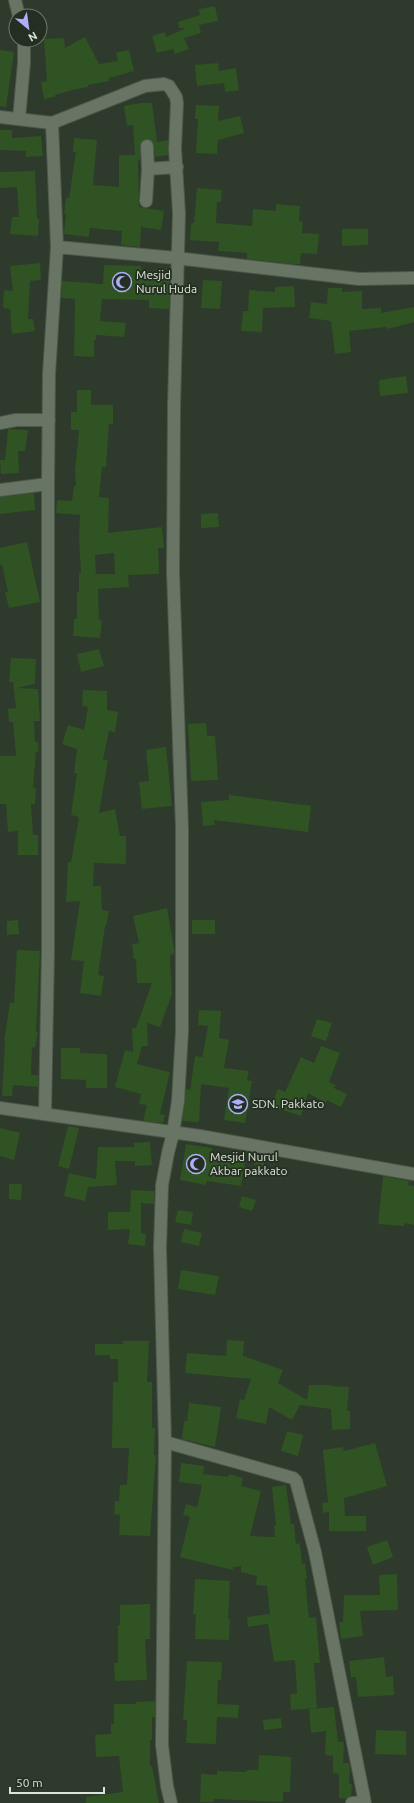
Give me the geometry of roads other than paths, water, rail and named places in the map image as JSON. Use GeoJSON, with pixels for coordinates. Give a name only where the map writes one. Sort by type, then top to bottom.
{"type":"FeatureCollection","features":[{"type":"Feature","properties":{"kind":"street"},"geometry":{"type":"LineString","coordinates":[[19,119],[24,69],[24,48]]}},
{"type":"Feature","properties":{"kind":"street"},"geometry":{"type":"LineString","coordinates":[[0,117],[52,123],[145,86],[156,84],[169,86],[174,92],[177,103],[175,136],[179,213],[176,258],[173,572],[182,828],[182,1031],[178,1101],[174,1133],[168,1153],[162,1185],[160,1240],[165,1442],[162,1744],[167,1786],[171,1803]]}},
{"type":"Feature","properties":{"kind":"street"},"geometry":{"type":"LineString","coordinates":[[46,1114],[48,951],[49,374],[57,247],[52,123]]}},
{"type":"Feature","properties":{"kind":"street"},"geometry":{"type":"LineString","coordinates":[[146,146],[148,169],[146,201]]}},
{"type":"Feature","properties":{"kind":"street"},"geometry":{"type":"LineString","coordinates":[[148,169],[177,167]]}},
{"type":"Feature","properties":{"kind":"street"},"geometry":{"type":"LineString","coordinates":[[57,247],[176,258],[360,279],[414,278]]}},
{"type":"Feature","properties":{"kind":"street"},"geometry":{"type":"LineString","coordinates":[[0,423],[16,420],[49,420]]}},
{"type":"Feature","properties":{"kind":"street"},"geometry":{"type":"LineString","coordinates":[[0,490],[48,484]]}},
{"type":"Feature","properties":{"kind":"street"},"geometry":{"type":"LineString","coordinates":[[0,1108],[297,1152],[414,1174]]}},
{"type":"Feature","properties":{"kind":"street"},"geometry":{"type":"LineString","coordinates":[[165,1442],[295,1479],[314,1545],[364,1802],[352,1803]]}},
{"type":"Feature","properties":{"kind":"place","name":"Mesjid Nurul Huda"},"geometry":{"type":"Point","coordinates":[122,282]}},
{"type":"Feature","properties":{"kind":"place","name":"SDN. Pakkato"},"geometry":{"type":"Point","coordinates":[238,1104]}},
{"type":"Feature","properties":{"kind":"place","name":"Mesjid Nurul Akbar pakkato"},"geometry":{"type":"Point","coordinates":[196,1164]}}]}
